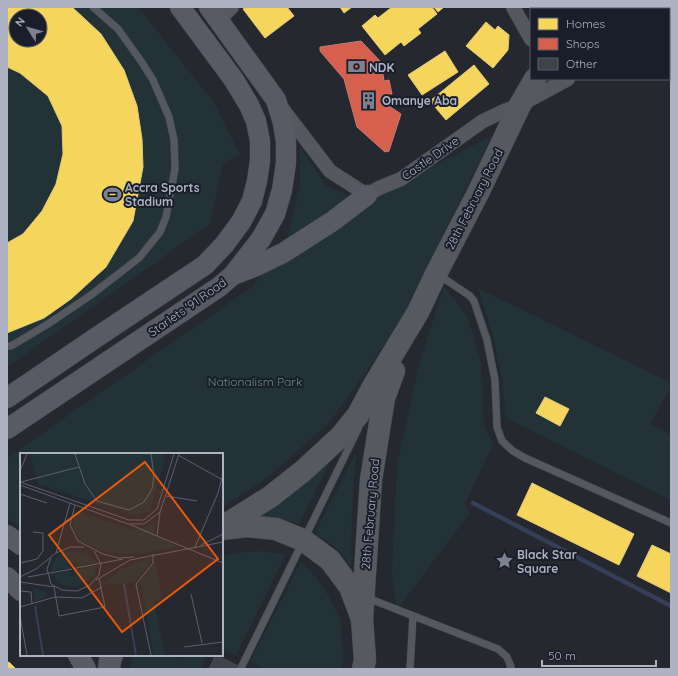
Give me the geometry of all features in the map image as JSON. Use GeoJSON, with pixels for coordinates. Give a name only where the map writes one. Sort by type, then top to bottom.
{"type":"FeatureCollection","features":[{"type":"Feature","properties":{"kind":"main road","name":"Starlets '91 Road"},"geometry":{"type":"LineString","coordinates":[[7,398],[205,265],[224,245],[241,222],[252,201],[260,161],[260,141],[256,121],[249,105],[234,80],[180,7]]}},
{"type":"Feature","properties":{"kind":"main road","name":"Starlets '91 Road"},"geometry":{"type":"LineString","coordinates":[[7,429],[219,287],[233,275],[261,239],[275,214],[282,190],[286,163],[286,142],[283,123],[276,100],[220,11]]}},
{"type":"Feature","properties":{"kind":"main road","name":"28th February Road"},"geometry":{"type":"LineString","coordinates":[[223,527],[270,497],[303,471],[341,436],[358,415],[414,319],[478,193],[520,105],[534,80]]}},
{"type":"Feature","properties":{"kind":"main road"},"geometry":{"type":"LineString","coordinates":[[233,275],[283,253],[333,221],[366,195]]}},
{"type":"Feature","properties":{"kind":"main road","name":"28th February Road"},"geometry":{"type":"LineString","coordinates":[[362,619],[371,480],[384,398],[414,319]]}},
{"type":"Feature","properties":{"kind":"main road"},"geometry":{"type":"LineString","coordinates":[[97,337],[111,359]]}},
{"type":"Feature","properties":{"kind":"main road"},"geometry":{"type":"LineString","coordinates":[[223,528],[247,526],[276,530],[303,540],[330,560],[350,587],[362,619],[363,669]]}},
{"type":"Feature","properties":{"kind":"main road"},"geometry":{"type":"LineString","coordinates":[[7,535],[20,544]]}},
{"type":"Feature","properties":{"kind":"main road"},"geometry":{"type":"LineString","coordinates":[[7,577],[20,590]]}},
{"type":"Feature","properties":{"kind":"main road"},"geometry":{"type":"LineString","coordinates":[[79,656],[86,669]]}},
{"type":"Feature","properties":{"kind":"main road"},"geometry":{"type":"LineString","coordinates":[[109,669],[112,656]]}},
{"type":"Feature","properties":{"kind":"street"},"geometry":{"type":"LineString","coordinates":[[513,7],[530,38]]}},
{"type":"Feature","properties":{"kind":"street","name":"Castle Drive"},"geometry":{"type":"LineString","coordinates":[[366,195],[401,179],[483,121],[520,105],[566,80]]}},
{"type":"Feature","properties":{"kind":"street"},"geometry":{"type":"LineString","coordinates":[[276,100],[330,172],[366,195]]}},
{"type":"Feature","properties":{"kind":"lane"},"geometry":{"type":"LineString","coordinates":[[7,346],[11,346],[48,324],[91,295],[139,258],[160,232],[166,217],[175,169],[174,140],[169,117],[153,80],[142,61],[118,29],[93,7]]}},
{"type":"Feature","properties":{"kind":"lane"},"geometry":{"type":"LineString","coordinates":[[436,274],[470,296],[475,305],[487,340],[495,380],[497,427],[502,441],[513,451],[525,458],[671,522]]}},
{"type":"Feature","properties":{"kind":"lane"},"geometry":{"type":"LineString","coordinates":[[241,668],[399,346],[414,319]]}},
{"type":"Feature","properties":{"kind":"lane"},"geometry":{"type":"LineString","coordinates":[[363,596],[498,649],[507,656],[511,667],[510,669]]}},
{"type":"Feature","properties":{"kind":"lane"},"geometry":{"type":"LineString","coordinates":[[410,669],[413,616]]}},
{"type":"Feature","properties":{"kind":"green space","name":"Accra Sports Stadium"},"geometry":{"type":"Polygon","coordinates":[[[7,7],[138,7],[215,104],[240,155],[223,163],[210,224],[7,367],[7,7]]]}},
{"type":"Feature","properties":{"kind":"green space","name":"Nationalism Park"},"geometry":{"type":"Polygon","coordinates":[[[492,136],[406,310],[375,359],[328,424],[267,478],[223,507],[223,453],[20,453],[20,528],[7,517],[7,458],[252,287],[286,243],[300,186],[300,147],[326,186],[363,201],[492,136]]]}},
{"type":"Feature","properties":{"kind":"green space"},"geometry":{"type":"Polygon","coordinates":[[[444,287],[467,316],[481,363],[484,426],[493,445],[465,503],[470,513],[397,610],[392,572],[397,465],[419,365],[444,287]]]}},
{"type":"Feature","properties":{"kind":"green space"},"geometry":{"type":"Polygon","coordinates":[[[478,288],[671,383],[671,386],[650,424],[671,435],[671,500],[506,418],[502,379],[492,332],[478,288]],[[545,397],[536,413],[560,426],[569,409],[545,397]]]}},
{"type":"Feature","properties":{"kind":"green space"},"geometry":{"type":"Polygon","coordinates":[[[340,443],[299,524],[279,518],[250,517],[340,443]]]}},
{"type":"Feature","properties":{"kind":"green space"},"geometry":{"type":"Polygon","coordinates":[[[356,453],[352,510],[351,567],[341,552],[315,533],[356,453]]]}},
{"type":"Feature","properties":{"kind":"green space"},"geometry":{"type":"Polygon","coordinates":[[[259,551],[286,554],[236,655],[223,648],[223,557],[231,553],[259,551]]]}},
{"type":"Feature","properties":{"kind":"green space"},"geometry":{"type":"Polygon","coordinates":[[[301,562],[316,577],[329,597],[340,619],[343,657],[341,669],[265,669],[250,662],[301,562]]]}},
{"type":"Feature","properties":{"kind":"green space"},"geometry":{"type":"Polygon","coordinates":[[[133,656],[175,656],[181,659],[188,656],[206,656],[200,669],[130,669],[133,656]]]}},
{"type":"Feature","properties":{"kind":"building: Homes"},"geometry":{"type":"Polygon","coordinates":[[[7,7],[72,7],[101,34],[124,70],[137,106],[142,139],[143,167],[133,221],[106,267],[71,299],[44,318],[7,333],[7,243],[23,234],[42,211],[56,184],[63,154],[62,126],[48,96],[20,73],[7,67],[7,7]]]}},
{"type":"Feature","properties":{"kind":"building: Homes"},"geometry":{"type":"Polygon","coordinates":[[[246,7],[287,7],[294,16],[265,38],[243,9],[246,7]]]}},
{"type":"Feature","properties":{"kind":"building: Homes"},"geometry":{"type":"Polygon","coordinates":[[[340,7],[352,7],[344,13],[340,7]]]}},
{"type":"Feature","properties":{"kind":"building: Homes"},"geometry":{"type":"Polygon","coordinates":[[[392,7],[432,7],[437,14],[418,29],[421,33],[404,46],[401,42],[385,55],[362,26],[375,15],[378,18],[392,7]]]}},
{"type":"Feature","properties":{"kind":"building: Homes"},"geometry":{"type":"Polygon","coordinates":[[[434,7],[444,7],[438,12],[434,7]]]}},
{"type":"Feature","properties":{"kind":"building: Homes"},"geometry":{"type":"Polygon","coordinates":[[[486,22],[495,30],[498,26],[509,35],[508,50],[493,68],[466,46],[486,22]]]}},
{"type":"Feature","properties":{"kind":"building: Homes"},"geometry":{"type":"Polygon","coordinates":[[[445,51],[458,72],[422,95],[408,75],[445,51]]]}},
{"type":"Feature","properties":{"kind":"building: Homes"},"geometry":{"type":"Polygon","coordinates":[[[474,65],[489,84],[446,120],[430,101],[474,65]]]}},
{"type":"Feature","properties":{"kind":"building: Homes"},"geometry":{"type":"Polygon","coordinates":[[[545,397],[569,409],[560,426],[536,413],[545,397]]]}},
{"type":"Feature","properties":{"kind":"building: Homes"},"geometry":{"type":"Polygon","coordinates":[[[532,483],[634,534],[619,565],[517,515],[532,483]]]}},
{"type":"Feature","properties":{"kind":"building: Homes"},"geometry":{"type":"Polygon","coordinates":[[[652,545],[671,554],[671,593],[637,576],[652,545]]]}},
{"type":"Feature","properties":{"kind":"building: Homes"},"geometry":{"type":"Polygon","coordinates":[[[9,662],[16,669],[7,669],[7,663],[9,662]]]}},
{"type":"Feature","properties":{"kind":"building: Shops","name":"Omanye Aba"},"geometry":{"type":"Polygon","coordinates":[[[361,41],[381,62],[384,81],[389,80],[392,94],[387,94],[389,106],[401,114],[389,151],[385,152],[357,127],[344,79],[320,51],[320,47],[361,41]]]}},
{"type":"Feature","properties":{"kind":"building: Other"},"geometry":{"type":"Polygon","coordinates":[[[216,656],[218,656],[244,669],[209,669],[216,656]]]}},
{"type":"Feature","properties":{"kind":"waterway"},"geometry":{"type":"LineString","coordinates":[[473,503],[671,606]]}},
{"type":"Feature","properties":{"kind":"place","name":"NDK"},"geometry":{"type":"Point","coordinates":[356,67]}},
{"type":"Feature","properties":{"kind":"place","name":"Omanye Aba"},"geometry":{"type":"Point","coordinates":[369,100]}},
{"type":"Feature","properties":{"kind":"place","name":"Accra Sports Stadium"},"geometry":{"type":"Point","coordinates":[112,194]}},
{"type":"Feature","properties":{"kind":"place","name":"Black Star Square"},"geometry":{"type":"Point","coordinates":[504,561]}}]}
